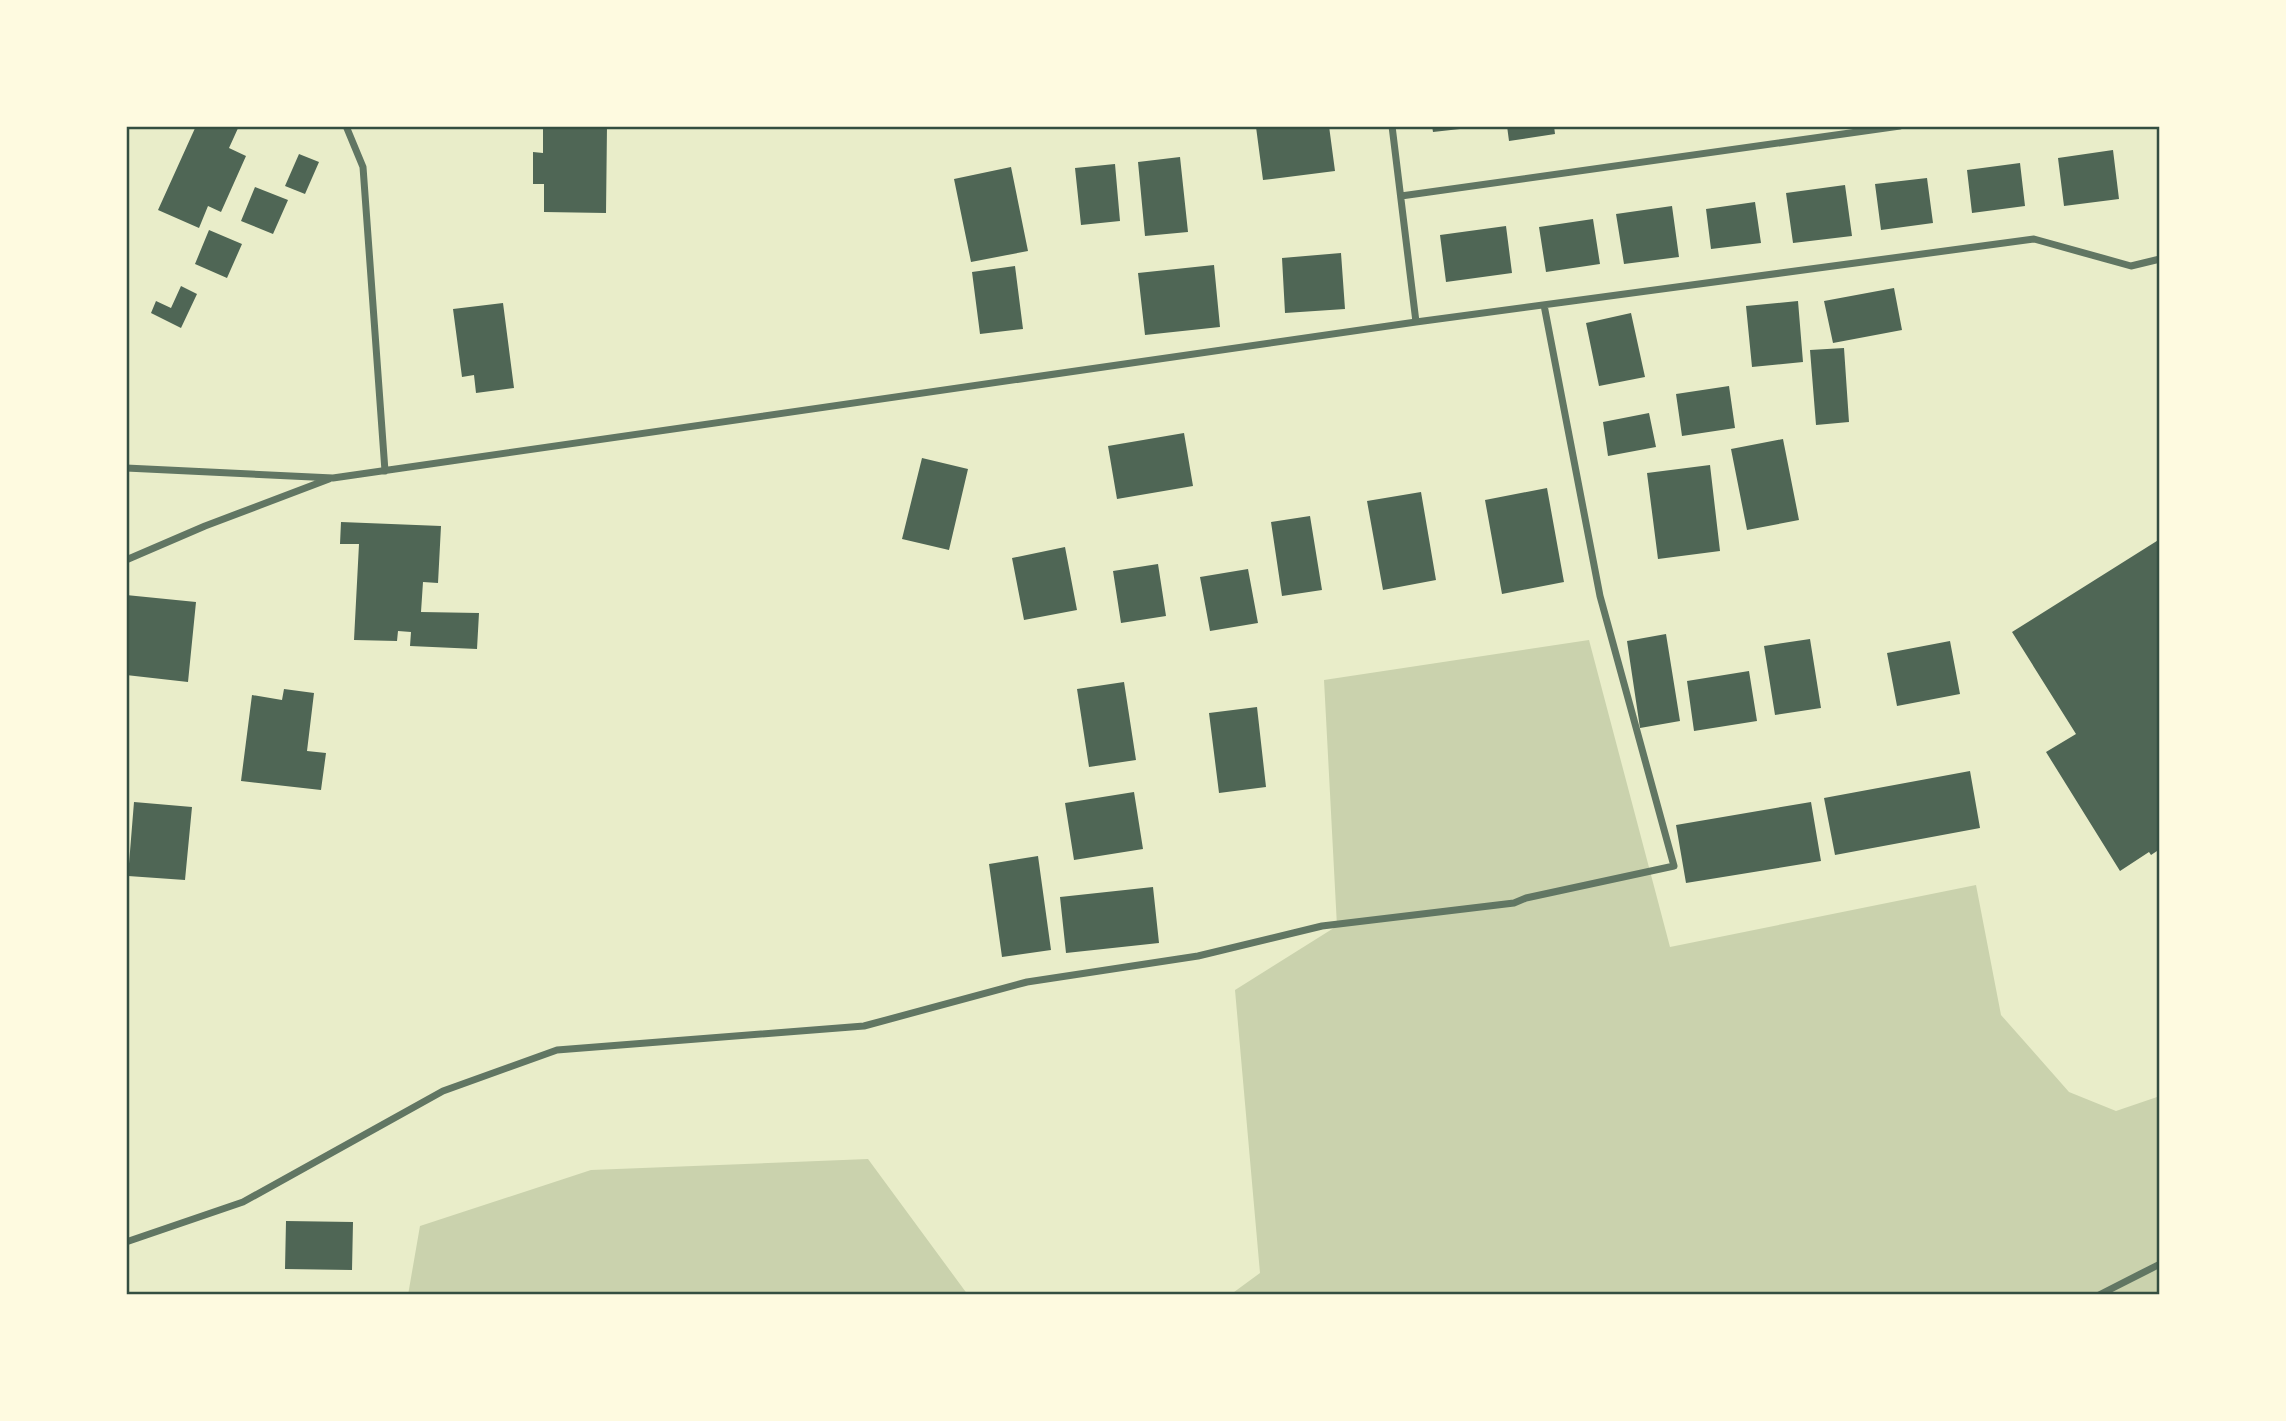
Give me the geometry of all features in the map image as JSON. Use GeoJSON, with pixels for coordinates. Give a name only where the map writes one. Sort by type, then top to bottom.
{"type":"FeatureCollection","features":[{"type":"Feature","properties":{"kind":"street"},"geometry":{"type":"LineString","coordinates":[[346,126],[363,167],[385,471]]}},
{"type":"Feature","properties":{"kind":"street"},"geometry":{"type":"LineString","coordinates":[[1392,126],[1416,322]]}},
{"type":"Feature","properties":{"kind":"street"},"geometry":{"type":"LineString","coordinates":[[1401,196],[1900,126]]}},
{"type":"Feature","properties":{"kind":"street"},"geometry":{"type":"LineString","coordinates":[[126,468],[333,478],[1416,322],[2034,239],[2131,267],[2160,259]]}},
{"type":"Feature","properties":{"kind":"street"},"geometry":{"type":"LineString","coordinates":[[126,1242],[243,1202],[443,1091],[556,1050],[863,1026],[1027,982],[1198,956],[1322,926],[1514,903],[1674,866],[1600,596],[1544,305]]}},
{"type":"Feature","properties":{"kind":"street"},"geometry":{"type":"LineString","coordinates":[[126,560],[205,526],[333,478]]}},
{"type":"Feature","properties":{"kind":"street"},"geometry":{"type":"LineString","coordinates":[[2099,1295],[2160,1264]]}},
{"type":"Feature","properties":{"kind":"green space"},"geometry":{"type":"Polygon","coordinates":[[[1589,640],[1670,947],[1976,885],[2001,1015],[2069,1092],[2116,1111],[2160,1096],[2160,1295],[1230,1295],[1260,1273],[1235,990],[1337,926],[1324,680],[1589,640]]]}},
{"type":"Feature","properties":{"kind":"green space"},"geometry":{"type":"Polygon","coordinates":[[[868,1159],[968,1295],[408,1295],[420,1226],[591,1170],[868,1159]]]}},
{"type":"Feature","properties":{"kind":"building"},"geometry":{"type":"Polygon","coordinates":[[[196,126],[239,126],[229,148],[246,156],[221,212],[208,206],[199,228],[158,210],[196,126]]]}},
{"type":"Feature","properties":{"kind":"building"},"geometry":{"type":"Polygon","coordinates":[[[543,126],[607,126],[606,213],[544,212],[544,184],[533,184],[533,152],[543,153],[543,126]]]}},
{"type":"Feature","properties":{"kind":"building"},"geometry":{"type":"Polygon","coordinates":[[[1329,126],[1335,171],[1263,180],[1256,127],[1329,126]]]}},
{"type":"Feature","properties":{"kind":"building"},"geometry":{"type":"Polygon","coordinates":[[[1432,126],[1469,126],[1469,128],[1433,132],[1432,126]]]}},
{"type":"Feature","properties":{"kind":"building"},"geometry":{"type":"Polygon","coordinates":[[[1507,126],[1554,126],[1555,134],[1509,141],[1507,126]]]}},
{"type":"Feature","properties":{"kind":"building"},"geometry":{"type":"Polygon","coordinates":[[[2113,150],[2119,199],[2064,206],[2058,158],[2113,150]]]}},
{"type":"Feature","properties":{"kind":"building"},"geometry":{"type":"Polygon","coordinates":[[[299,154],[319,162],[305,194],[285,186],[299,154]]]}},
{"type":"Feature","properties":{"kind":"building"},"geometry":{"type":"Polygon","coordinates":[[[1180,157],[1188,232],[1145,236],[1138,162],[1180,157]]]}},
{"type":"Feature","properties":{"kind":"building"},"geometry":{"type":"Polygon","coordinates":[[[2020,163],[2025,206],[1972,213],[1967,170],[2020,163]]]}},
{"type":"Feature","properties":{"kind":"building"},"geometry":{"type":"Polygon","coordinates":[[[1115,164],[1120,221],[1081,225],[1075,168],[1115,164]]]}},
{"type":"Feature","properties":{"kind":"building"},"geometry":{"type":"Polygon","coordinates":[[[1011,167],[1028,251],[971,262],[954,179],[1011,167]]]}},
{"type":"Feature","properties":{"kind":"building"},"geometry":{"type":"Polygon","coordinates":[[[1927,178],[1933,223],[1881,230],[1875,184],[1927,178]]]}},
{"type":"Feature","properties":{"kind":"building"},"geometry":{"type":"Polygon","coordinates":[[[1845,185],[1852,236],[1793,243],[1786,193],[1845,185]]]}},
{"type":"Feature","properties":{"kind":"building"},"geometry":{"type":"Polygon","coordinates":[[[255,187],[288,200],[273,234],[241,221],[255,187]]]}},
{"type":"Feature","properties":{"kind":"building"},"geometry":{"type":"Polygon","coordinates":[[[1755,202],[1761,243],[1711,249],[1706,209],[1755,202]]]}},
{"type":"Feature","properties":{"kind":"building"},"geometry":{"type":"Polygon","coordinates":[[[1672,206],[1679,257],[1624,264],[1616,214],[1672,206]]]}},
{"type":"Feature","properties":{"kind":"building"},"geometry":{"type":"Polygon","coordinates":[[[1593,219],[1600,264],[1546,272],[1539,227],[1593,219]]]}},
{"type":"Feature","properties":{"kind":"building"},"geometry":{"type":"Polygon","coordinates":[[[1506,226],[1512,273],[1446,282],[1440,235],[1506,226]]]}},
{"type":"Feature","properties":{"kind":"building"},"geometry":{"type":"Polygon","coordinates":[[[209,230],[242,244],[227,278],[195,264],[209,230]]]}},
{"type":"Feature","properties":{"kind":"building"},"geometry":{"type":"Polygon","coordinates":[[[1341,253],[1345,309],[1285,313],[1282,258],[1341,253]]]}},
{"type":"Feature","properties":{"kind":"building"},"geometry":{"type":"Polygon","coordinates":[[[1214,265],[1220,327],[1145,335],[1138,273],[1214,265]]]}},
{"type":"Feature","properties":{"kind":"building"},"geometry":{"type":"Polygon","coordinates":[[[1015,266],[1023,329],[980,334],[972,272],[1015,266]]]}},
{"type":"Feature","properties":{"kind":"building"},"geometry":{"type":"Polygon","coordinates":[[[181,286],[197,294],[181,328],[151,313],[156,301],[171,308],[181,286]]]}},
{"type":"Feature","properties":{"kind":"building"},"geometry":{"type":"Polygon","coordinates":[[[1894,288],[1902,330],[1833,343],[1824,301],[1894,288]]]}},
{"type":"Feature","properties":{"kind":"building"},"geometry":{"type":"Polygon","coordinates":[[[1798,301],[1803,362],[1752,367],[1746,306],[1798,301]]]}},
{"type":"Feature","properties":{"kind":"building"},"geometry":{"type":"Polygon","coordinates":[[[503,303],[514,388],[476,393],[474,375],[462,377],[453,309],[503,303]]]}},
{"type":"Feature","properties":{"kind":"building"},"geometry":{"type":"Polygon","coordinates":[[[1631,313],[1645,377],[1599,386],[1586,323],[1631,313]]]}},
{"type":"Feature","properties":{"kind":"building"},"geometry":{"type":"Polygon","coordinates":[[[1844,348],[1849,422],[1816,425],[1810,350],[1844,348]]]}},
{"type":"Feature","properties":{"kind":"building"},"geometry":{"type":"Polygon","coordinates":[[[1729,386],[1735,428],[1682,436],[1676,394],[1729,386]]]}},
{"type":"Feature","properties":{"kind":"building"},"geometry":{"type":"Polygon","coordinates":[[[1649,413],[1656,447],[1608,456],[1603,422],[1649,413]]]}},
{"type":"Feature","properties":{"kind":"building"},"geometry":{"type":"Polygon","coordinates":[[[1184,433],[1193,486],[1117,499],[1108,446],[1184,433]]]}},
{"type":"Feature","properties":{"kind":"building"},"geometry":{"type":"Polygon","coordinates":[[[1783,439],[1799,520],[1747,530],[1731,449],[1783,439]]]}},
{"type":"Feature","properties":{"kind":"building"},"geometry":{"type":"Polygon","coordinates":[[[922,458],[968,469],[949,550],[902,539],[922,458]]]}},
{"type":"Feature","properties":{"kind":"building"},"geometry":{"type":"Polygon","coordinates":[[[1710,465],[1720,551],[1658,559],[1647,473],[1710,465]]]}},
{"type":"Feature","properties":{"kind":"building"},"geometry":{"type":"Polygon","coordinates":[[[1547,488],[1564,582],[1502,594],[1485,500],[1547,488]]]}},
{"type":"Feature","properties":{"kind":"building"},"geometry":{"type":"Polygon","coordinates":[[[1421,492],[1436,580],[1383,590],[1367,501],[1421,492]]]}},
{"type":"Feature","properties":{"kind":"building"},"geometry":{"type":"Polygon","coordinates":[[[1310,516],[1322,590],[1282,596],[1271,522],[1310,516]]]}},
{"type":"Feature","properties":{"kind":"building"},"geometry":{"type":"Polygon","coordinates":[[[341,522],[441,526],[438,583],[423,582],[421,612],[479,613],[477,649],[410,646],[411,632],[398,631],[397,641],[354,640],[359,544],[340,544],[341,522]]]}},
{"type":"Feature","properties":{"kind":"building"},"geometry":{"type":"Polygon","coordinates":[[[2160,539],[2160,849],[2151,855],[2149,852],[2120,871],[2046,752],[2076,734],[2012,632],[2160,539]]]}},
{"type":"Feature","properties":{"kind":"building"},"geometry":{"type":"Polygon","coordinates":[[[1065,547],[1077,610],[1024,620],[1012,558],[1065,547]]]}},
{"type":"Feature","properties":{"kind":"building"},"geometry":{"type":"Polygon","coordinates":[[[1158,564],[1166,616],[1121,623],[1113,571],[1158,564]]]}},
{"type":"Feature","properties":{"kind":"building"},"geometry":{"type":"Polygon","coordinates":[[[1248,569],[1258,623],[1210,631],[1200,577],[1248,569]]]}},
{"type":"Feature","properties":{"kind":"building"},"geometry":{"type":"Polygon","coordinates":[[[126,595],[196,602],[188,682],[126,675],[126,595]]]}},
{"type":"Feature","properties":{"kind":"building"},"geometry":{"type":"Polygon","coordinates":[[[1666,634],[1680,721],[1640,728],[1627,641],[1666,634]]]}},
{"type":"Feature","properties":{"kind":"building"},"geometry":{"type":"Polygon","coordinates":[[[1810,639],[1821,708],[1775,715],[1764,646],[1810,639]]]}},
{"type":"Feature","properties":{"kind":"building"},"geometry":{"type":"Polygon","coordinates":[[[1950,641],[1960,694],[1897,706],[1887,653],[1950,641]]]}},
{"type":"Feature","properties":{"kind":"building"},"geometry":{"type":"Polygon","coordinates":[[[1749,671],[1757,721],[1694,731],[1687,681],[1749,671]]]}},
{"type":"Feature","properties":{"kind":"building"},"geometry":{"type":"Polygon","coordinates":[[[1124,682],[1136,760],[1089,767],[1077,689],[1124,682]]]}},
{"type":"Feature","properties":{"kind":"building"},"geometry":{"type":"Polygon","coordinates":[[[284,689],[314,693],[307,751],[326,753],[321,790],[241,781],[252,695],[282,700],[284,689]]]}},
{"type":"Feature","properties":{"kind":"building"},"geometry":{"type":"Polygon","coordinates":[[[1257,707],[1266,787],[1219,793],[1209,713],[1257,707]]]}},
{"type":"Feature","properties":{"kind":"building"},"geometry":{"type":"Polygon","coordinates":[[[1970,771],[1980,828],[1835,855],[1824,798],[1970,771]]]}},
{"type":"Feature","properties":{"kind":"building"},"geometry":{"type":"Polygon","coordinates":[[[1134,792],[1143,849],[1074,860],[1065,803],[1134,792]]]}},
{"type":"Feature","properties":{"kind":"building"},"geometry":{"type":"Polygon","coordinates":[[[134,802],[192,807],[185,880],[128,876],[134,802]]]}},
{"type":"Feature","properties":{"kind":"building"},"geometry":{"type":"Polygon","coordinates":[[[1811,802],[1821,861],[1686,883],[1676,825],[1811,802]]]}},
{"type":"Feature","properties":{"kind":"building"},"geometry":{"type":"Polygon","coordinates":[[[1038,856],[1051,950],[1002,957],[989,864],[1038,856]]]}},
{"type":"Feature","properties":{"kind":"building"},"geometry":{"type":"Polygon","coordinates":[[[1153,887],[1159,943],[1066,953],[1060,897],[1153,887]]]}},
{"type":"Feature","properties":{"kind":"building"},"geometry":{"type":"Polygon","coordinates":[[[286,1221],[353,1222],[352,1270],[285,1269],[286,1221]]]}}]}
